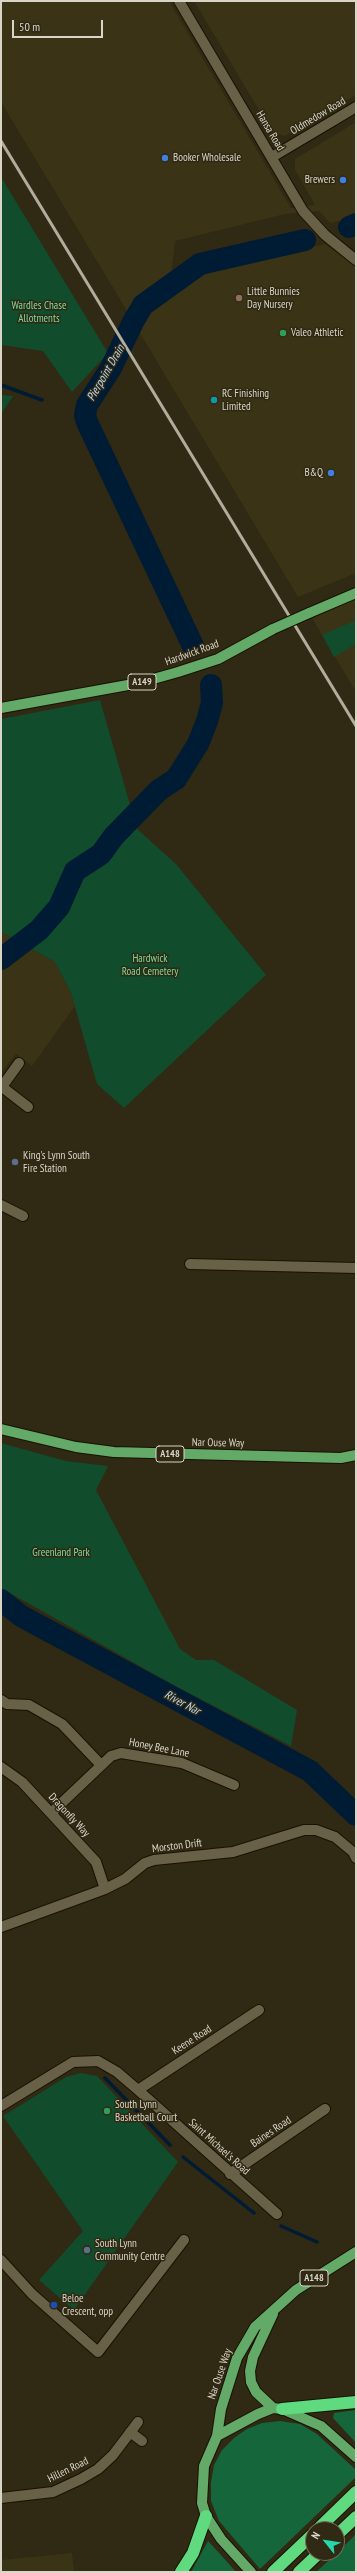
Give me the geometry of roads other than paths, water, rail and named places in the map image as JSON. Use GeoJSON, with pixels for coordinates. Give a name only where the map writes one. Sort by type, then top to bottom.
{"type":"FeatureCollection","features":[{"type":"Feature","properties":{"kind":"highway"},"geometry":{"type":"LineString","coordinates":[[278,2408],[356,2402]]}},
{"type":"Feature","properties":{"kind":"highway"},"geometry":{"type":"LineString","coordinates":[[326,2521],[356,2492]]}},
{"type":"Feature","properties":{"kind":"highway"},"geometry":{"type":"LineString","coordinates":[[181,2572],[193,2553],[206,2516]]}},
{"type":"Feature","properties":{"kind":"highway"},"geometry":{"type":"LineString","coordinates":[[345,2527],[356,2517]]}},
{"type":"Feature","properties":{"kind":"highway"},"geometry":{"type":"LineString","coordinates":[[273,2572],[305,2542]]}},
{"type":"Feature","properties":{"kind":"highway"},"geometry":{"type":"LineString","coordinates":[[299,2572],[311,2561]]}},
{"type":"Feature","properties":{"kind":"main road","name":"Hardwick Road"},"geometry":{"type":"LineString","coordinates":[[1,708],[139,683],[178,672],[218,659],[273,629],[356,593]]}},
{"type":"Feature","properties":{"kind":"main road","name":"Nar Ouse Way"},"geometry":{"type":"LineString","coordinates":[[1,1429],[76,1447],[114,1452],[341,1458],[356,1455]]}},
{"type":"Feature","properties":{"kind":"main road","name":"Nar Ouse Way"},"geometry":{"type":"LineString","coordinates":[[341,1458],[356,1464]]}},
{"type":"Feature","properties":{"kind":"main road","name":"Nar Ouse Way"},"geometry":{"type":"LineString","coordinates":[[217,2436],[221,2409],[237,2358],[256,2327],[296,2290],[324,2270],[356,2252]]}},
{"type":"Feature","properties":{"kind":"main road","name":"Nar Ouse Way"},"geometry":{"type":"LineString","coordinates":[[275,2309],[253,2357],[250,2371],[250,2382],[256,2392],[278,2408]]}},
{"type":"Feature","properties":{"kind":"main road"},"geometry":{"type":"LineString","coordinates":[[217,2436],[239,2422],[278,2408]]}},
{"type":"Feature","properties":{"kind":"main road","name":"A148"},"geometry":{"type":"LineString","coordinates":[[278,2408],[313,2421],[339,2440],[356,2457]]}},
{"type":"Feature","properties":{"kind":"main road","name":"A148"},"geometry":{"type":"LineString","coordinates":[[217,2436],[204,2466],[201,2482],[202,2503],[206,2516],[229,2548],[251,2572]]}},
{"type":"Feature","properties":{"kind":"street","name":"Hansa Road"},"geometry":{"type":"LineString","coordinates":[[179,1],[303,211],[325,236],[356,260]]}},
{"type":"Feature","properties":{"kind":"street","name":"Oldmedow Road"},"geometry":{"type":"LineString","coordinates":[[272,157],[356,107]]}},
{"type":"Feature","properties":{"kind":"street"},"geometry":{"type":"LineString","coordinates":[[19,1063],[1,1087],[28,1107]]}},
{"type":"Feature","properties":{"kind":"street"},"geometry":{"type":"LineString","coordinates":[[1,1205],[23,1216]]}},
{"type":"Feature","properties":{"kind":"street"},"geometry":{"type":"LineString","coordinates":[[190,1264],[356,1268]]}},
{"type":"Feature","properties":{"kind":"street"},"geometry":{"type":"LineString","coordinates":[[1,1700],[7,1704],[29,1705],[62,1724],[101,1765]]}},
{"type":"Feature","properties":{"kind":"street","name":"Honey Bee Lane"},"geometry":{"type":"LineString","coordinates":[[51,1813],[111,1756],[130,1754],[182,1763],[234,1785]]}},
{"type":"Feature","properties":{"kind":"street","name":"Dragonfly Way"},"geometry":{"type":"LineString","coordinates":[[1,1768],[22,1782],[96,1862],[105,1889]]}},
{"type":"Feature","properties":{"kind":"street","name":"Morston Drift"},"geometry":{"type":"LineString","coordinates":[[1,1927],[105,1889],[125,1879],[146,1863],[154,1860],[234,1852],[304,1830],[316,1830],[335,1836],[353,1852],[356,1858]]}},
{"type":"Feature","properties":{"kind":"street","name":"Keene Road"},"geometry":{"type":"LineString","coordinates":[[138,2090],[260,2010]]}},
{"type":"Feature","properties":{"kind":"street","name":"Saint Michael's Road"},"geometry":{"type":"LineString","coordinates":[[1,2106],[73,2062],[98,2062],[117,2072],[230,2174],[277,2214]]}},
{"type":"Feature","properties":{"kind":"street","name":"Baines Road"},"geometry":{"type":"LineString","coordinates":[[230,2174],[325,2109]]}},
{"type":"Feature","properties":{"kind":"street"},"geometry":{"type":"LineString","coordinates":[[1,2260],[38,2300],[98,2352],[184,2240]]}},
{"type":"Feature","properties":{"kind":"street","name":"Hillen Road"},"geometry":{"type":"LineString","coordinates":[[1,2498],[54,2492],[81,2479],[98,2469],[113,2454],[138,2422]]}},
{"type":"Feature","properties":{"kind":"street"},"geometry":{"type":"LineString","coordinates":[[130,2432],[142,2441]]}},
{"type":"Feature","properties":{"kind":"waterway","name":"Pierpoint Drain"},"geometry":{"type":"LineString","coordinates":[[349,227],[356,224]]}},
{"type":"Feature","properties":{"kind":"waterway","name":"Pierpoint Drain"},"geometry":{"type":"LineString","coordinates":[[193,646],[87,422],[85,415],[87,405],[111,368],[133,322],[143,305],[200,264],[305,240]]}},
{"type":"Feature","properties":{"kind":"waterway"},"geometry":{"type":"LineString","coordinates":[[1,385],[42,400]]}},
{"type":"Feature","properties":{"kind":"waterway"},"geometry":{"type":"LineString","coordinates":[[1,959],[39,930],[59,907],[75,871],[101,854],[114,836],[159,790],[176,779],[198,744],[207,721],[212,703],[211,685]]}},
{"type":"Feature","properties":{"kind":"waterway","name":"River Nar"},"geometry":{"type":"LineString","coordinates":[[1,1600],[21,1616],[310,1771],[356,1815]]}},
{"type":"Feature","properties":{"kind":"waterway"},"geometry":{"type":"LineString","coordinates":[[105,2078],[170,2145]]}},
{"type":"Feature","properties":{"kind":"waterway"},"geometry":{"type":"LineString","coordinates":[[183,2157],[254,2213]]}},
{"type":"Feature","properties":{"kind":"waterway"},"geometry":{"type":"LineString","coordinates":[[281,2226],[317,2242]]}},
{"type":"Feature","properties":{"kind":"railway"},"geometry":{"type":"LineString","coordinates":[[1,141],[356,726]]}},
{"type":"Feature","properties":{"kind":"place","name":"Booker Wholesale"},"geometry":{"type":"Point","coordinates":[165,158]}},
{"type":"Feature","properties":{"kind":"place","name":"Brewers"},"geometry":{"type":"Point","coordinates":[343,180]}},
{"type":"Feature","properties":{"kind":"place","name":"Little Bunnies Day Nursery"},"geometry":{"type":"Point","coordinates":[239,298]}},
{"type":"Feature","properties":{"kind":"place","name":"Valeo Athletic"},"geometry":{"type":"Point","coordinates":[283,333]}},
{"type":"Feature","properties":{"kind":"place","name":"RC Finishing Limited"},"geometry":{"type":"Point","coordinates":[214,400]}},
{"type":"Feature","properties":{"kind":"place","name":"B&Q"},"geometry":{"type":"Point","coordinates":[331,473]}},
{"type":"Feature","properties":{"kind":"place","name":"King's Lynn South Fire Station"},"geometry":{"type":"Point","coordinates":[15,1162]}},
{"type":"Feature","properties":{"kind":"place","name":"South Lynn Basketball Court"},"geometry":{"type":"Point","coordinates":[107,2111]}},
{"type":"Feature","properties":{"kind":"place","name":"South Lynn Community Centre"},"geometry":{"type":"Point","coordinates":[87,2250]}},
{"type":"Feature","properties":{"kind":"place","name":"Beloe Crescent, opp"},"geometry":{"type":"Point","coordinates":[54,2305]}},
{"type":"Feature","properties":{"kind":"park label","name":"Wardles Chase Allotments"},"geometry":{"type":"Point","coordinates":[39,312]}},
{"type":"Feature","properties":{"kind":"park label","name":"Hardwick Road Cemetery"},"geometry":{"type":"Point","coordinates":[150,965]}},
{"type":"Feature","properties":{"kind":"park label","name":"Greenland Park"},"geometry":{"type":"Point","coordinates":[61,1553]}}]}
